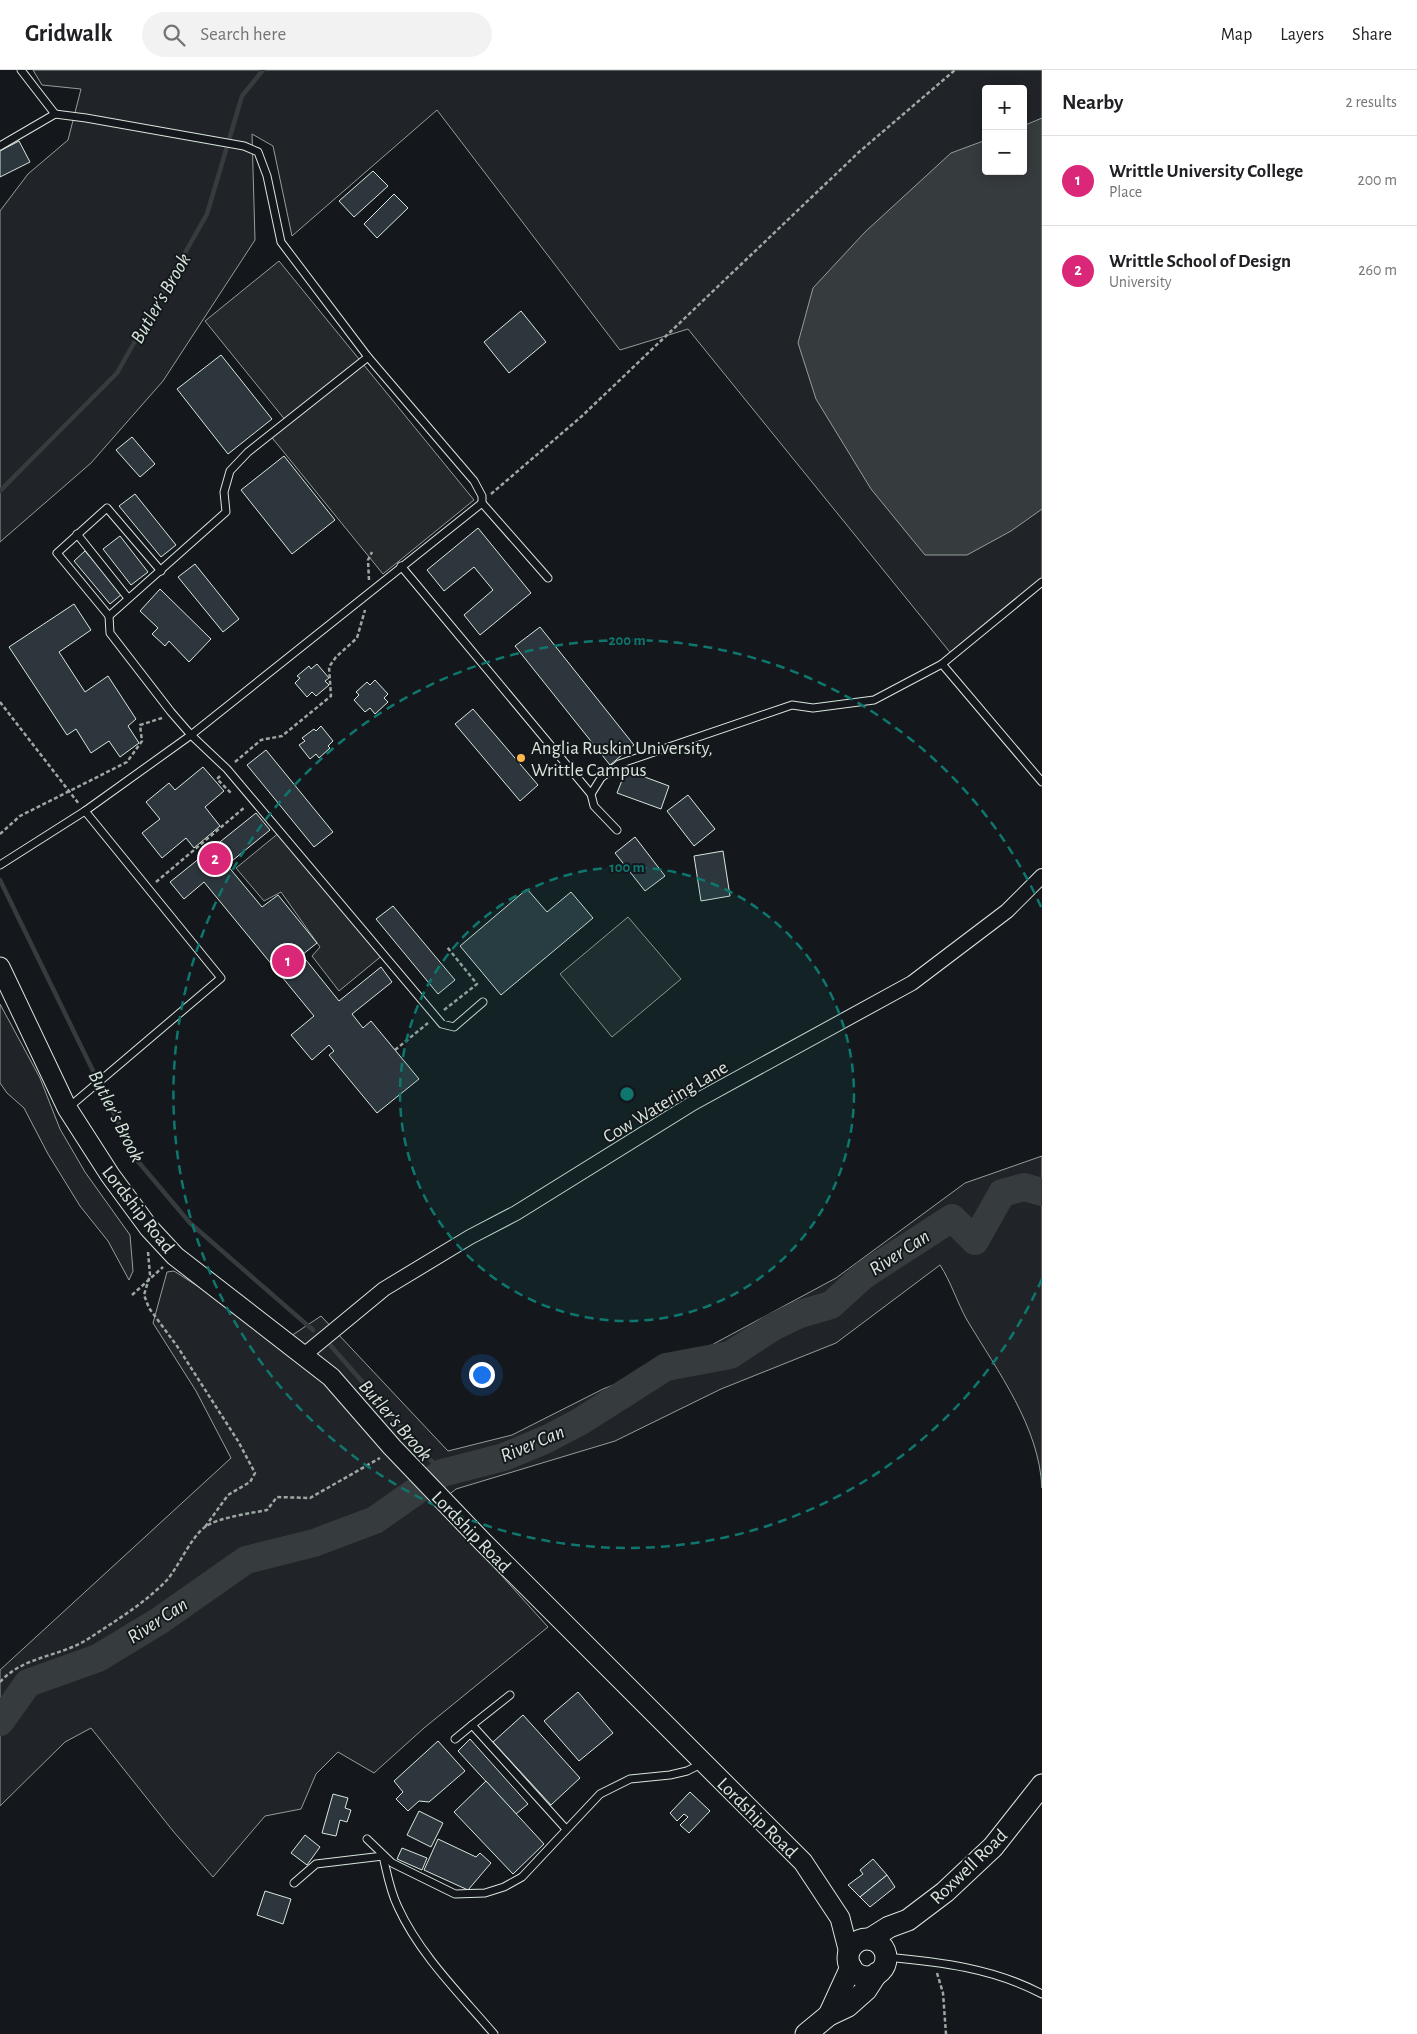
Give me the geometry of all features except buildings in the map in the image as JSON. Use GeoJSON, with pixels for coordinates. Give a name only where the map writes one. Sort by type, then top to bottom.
{"type":"FeatureCollection","features":[{"type":"Feature","properties":{"kind":"main road","name":"Roxwell Road"},"geometry":{"type":"LineString","coordinates":[[806,2034],[829,2015],[869,1955],[908,1920],[945,1892],[993,1847],[1042,1785]]}},
{"type":"Feature","properties":{"kind":"street","name":"Cow Watering Lane"},"geometry":{"type":"LineString","coordinates":[[304,1355],[384,1289],[470,1236],[516,1213],[693,1104],[912,984],[1007,910],[1042,876]]}},
{"type":"Feature","properties":{"kind":"street","name":"Lordship Road"},"geometry":{"type":"LineString","coordinates":[[0,967],[68,1108],[110,1175],[149,1228],[175,1256],[331,1377],[438,1496],[804,1862],[840,1918],[869,1955]]}},
{"type":"Feature","properties":{"kind":"lane"},"geometry":{"type":"LineString","coordinates":[[21,70],[55,114]]}},
{"type":"Feature","properties":{"kind":"lane"},"geometry":{"type":"LineString","coordinates":[[0,146],[55,114],[218,141],[258,152],[266,176],[281,242],[368,356],[474,481],[482,496],[482,503],[548,578]]}},
{"type":"Feature","properties":{"kind":"lane"},"geometry":{"type":"LineString","coordinates":[[109,616],[226,512],[224,492],[230,471],[248,452],[368,356]]}},
{"type":"Feature","properties":{"kind":"lane"},"geometry":{"type":"LineString","coordinates":[[2,864],[85,810],[191,736],[482,503]]}},
{"type":"Feature","properties":{"kind":"lane"},"geometry":{"type":"LineString","coordinates":[[161,571],[107,508],[57,553],[109,616],[110,633],[171,712],[191,736],[227,770],[442,1024],[454,1027],[483,1002]]}},
{"type":"Feature","properties":{"kind":"lane"},"geometry":{"type":"LineString","coordinates":[[77,534],[128,598]]}},
{"type":"Feature","properties":{"kind":"lane"},"geometry":{"type":"LineString","coordinates":[[401,566],[591,794],[594,806],[617,830]]}},
{"type":"Feature","properties":{"kind":"lane"},"geometry":{"type":"LineString","coordinates":[[591,794],[600,778],[619,764],[792,705],[813,708],[874,700],[942,664],[1042,582]]}},
{"type":"Feature","properties":{"kind":"lane"},"geometry":{"type":"LineString","coordinates":[[942,664],[1042,782]]}},
{"type":"Feature","properties":{"kind":"lane"},"geometry":{"type":"LineString","coordinates":[[68,1108],[222,978],[85,810]]}},
{"type":"Feature","properties":{"kind":"lane"},"geometry":{"type":"LineString","coordinates":[[455,1739],[510,1695]]}},
{"type":"Feature","properties":{"kind":"lane"},"geometry":{"type":"LineString","coordinates":[[472,1725],[566,1829]]}},
{"type":"Feature","properties":{"kind":"lane"},"geometry":{"type":"LineString","coordinates":[[367,1839],[383,1856],[404,1870],[455,1894],[473,1895],[504,1886],[522,1877],[600,1794],[630,1779],[679,1773],[704,1763]]}},
{"type":"Feature","properties":{"kind":"lane"},"geometry":{"type":"LineString","coordinates":[[294,1883],[316,1864],[383,1856]]}},
{"type":"Feature","properties":{"kind":"lane"},"geometry":{"type":"LineString","coordinates":[[383,1856],[390,1886],[398,1907],[419,1945],[494,2034]]}},
{"type":"Feature","properties":{"kind":"lane"},"geometry":{"type":"LineString","coordinates":[[869,1955],[934,1962],[985,1971],[1017,1981],[1042,1994]]}},
{"type":"Feature","properties":{"kind":"path"},"geometry":{"type":"LineString","coordinates":[[482,503],[582,416],[859,152],[955,70]]}},
{"type":"Feature","properties":{"kind":"path"},"geometry":{"type":"LineString","coordinates":[[245,807],[217,779],[261,740],[282,736],[331,696],[329,667],[336,657],[357,638],[370,591],[368,560],[372,552]]}},
{"type":"Feature","properties":{"kind":"path"},"geometry":{"type":"LineString","coordinates":[[0,702],[68,792],[85,810]]}},
{"type":"Feature","properties":{"kind":"path"},"geometry":{"type":"LineString","coordinates":[[0,834],[20,816],[127,762],[142,741],[140,725],[162,718],[171,712]]}},
{"type":"Feature","properties":{"kind":"path"},"geometry":{"type":"LineString","coordinates":[[149,888],[245,807],[254,802]]}},
{"type":"Feature","properties":{"kind":"path"},"geometry":{"type":"LineString","coordinates":[[395,1050],[478,984],[446,947]]}},
{"type":"Feature","properties":{"kind":"path"},"geometry":{"type":"LineString","coordinates":[[0,1682],[10,1671],[68,1650],[83,1642],[149,1597],[168,1578],[228,1495],[250,1482],[255,1472],[238,1441],[177,1346],[149,1308],[144,1295],[148,1281],[149,1228]]}},
{"type":"Feature","properties":{"kind":"path"},"geometry":{"type":"LineString","coordinates":[[132,1295],[175,1256]]}},
{"type":"Feature","properties":{"kind":"path"},"geometry":{"type":"LineString","coordinates":[[205,1527],[230,1518],[267,1510],[277,1497],[310,1498],[388,1453],[392,1447]]}},
{"type":"Feature","properties":{"kind":"path"},"geometry":{"type":"LineString","coordinates":[[934,1962],[943,1993],[946,2034]]}},
{"type":"Feature","properties":{"kind":"shaded area"},"geometry":{"type":"Polygon","coordinates":[[[33,70],[1042,70],[1042,580],[953,656],[688,329],[620,350],[437,110],[292,236],[273,146],[252,134],[255,240],[163,381],[91,463],[0,542],[0,211],[28,174],[68,140],[81,89],[42,85],[33,70]]]}},
{"type":"Feature","properties":{"kind":"shaded area"},"geometry":{"type":"Polygon","coordinates":[[[1042,118],[1042,509],[1011,531],[967,555],[925,555],[871,489],[816,399],[798,343],[813,288],[865,232],[951,153],[982,141],[982,175],[1027,175],[1027,124],[1042,118]]]}},
{"type":"Feature","properties":{"kind":"shaded area"},"geometry":{"type":"Polygon","coordinates":[[[279,261],[474,500],[383,574],[269,434],[286,421],[205,321],[279,261]]]}},
{"type":"Feature","properties":{"kind":"shaded area"},"geometry":{"type":"Polygon","coordinates":[[[280,832],[384,954],[339,991],[312,956],[320,947],[281,892],[264,901],[236,868],[280,832]]]}},
{"type":"Feature","properties":{"kind":"shaded area"},"geometry":{"type":"Polygon","coordinates":[[[628,917],[681,979],[612,1037],[560,974],[628,917]]]}},
{"type":"Feature","properties":{"kind":"shaded area"},"geometry":{"type":"Polygon","coordinates":[[[0,1004],[40,1078],[60,1129],[85,1172],[130,1235],[133,1271],[129,1280],[108,1241],[80,1206],[48,1154],[24,1108],[7,1093],[0,1083],[0,1004]]]}},
{"type":"Feature","properties":{"kind":"shaded area"},"geometry":{"type":"Polygon","coordinates":[[[1042,1156],[1042,1488],[1039,1465],[1025,1421],[1004,1380],[967,1320],[940,1265],[836,1343],[721,1389],[615,1441],[456,1489],[437,1504],[548,1627],[424,1728],[374,1773],[338,1752],[316,1774],[301,1809],[265,1816],[213,1877],[173,1831],[91,1728],[65,1742],[0,1806],[0,1670],[231,1458],[196,1391],[153,1323],[167,1272],[174,1271],[238,1312],[279,1344],[321,1316],[448,1451],[512,1435],[603,1389],[706,1348],[836,1278],[965,1183],[1042,1156]]]}},
{"type":"Feature","properties":{"kind":"waterway","name":"Butler's Brook"},"geometry":{"type":"LineString","coordinates":[[0,491],[117,373],[207,214],[242,96],[263,70]]}},
{"type":"Feature","properties":{"kind":"waterway","name":"Butler's Brook"},"geometry":{"type":"LineString","coordinates":[[0,880],[136,1159],[190,1223],[313,1330]]}},
{"type":"Feature","properties":{"kind":"waterway","name":"River Can"},"geometry":{"type":"LineString","coordinates":[[0,1722],[28,1683],[98,1658],[159,1621],[246,1560],[314,1543],[375,1520],[442,1473],[504,1457],[547,1439],[581,1421],[666,1367],[730,1355],[773,1327],[800,1314],[831,1305],[864,1275],[952,1218],[975,1241],[1002,1193],[1024,1187],[1042,1192]]}},
{"type":"Feature","properties":{"kind":"waterway","name":"Butler's Brook"},"geometry":{"type":"LineString","coordinates":[[331,1346],[442,1473]]}},
{"type":"Feature","properties":{"kind":"place","name":"Anglia Ruskin University, Writtle Campus"},"geometry":{"type":"Point","coordinates":[521,758]}},
{"type":"Feature","properties":{"kind":"place","name":"Writtle School of Design"},"geometry":{"type":"Point","coordinates":[215,859]}},
{"type":"Feature","properties":{"kind":"place","name":"Writtle University College"},"geometry":{"type":"Point","coordinates":[288,961]}}]}
